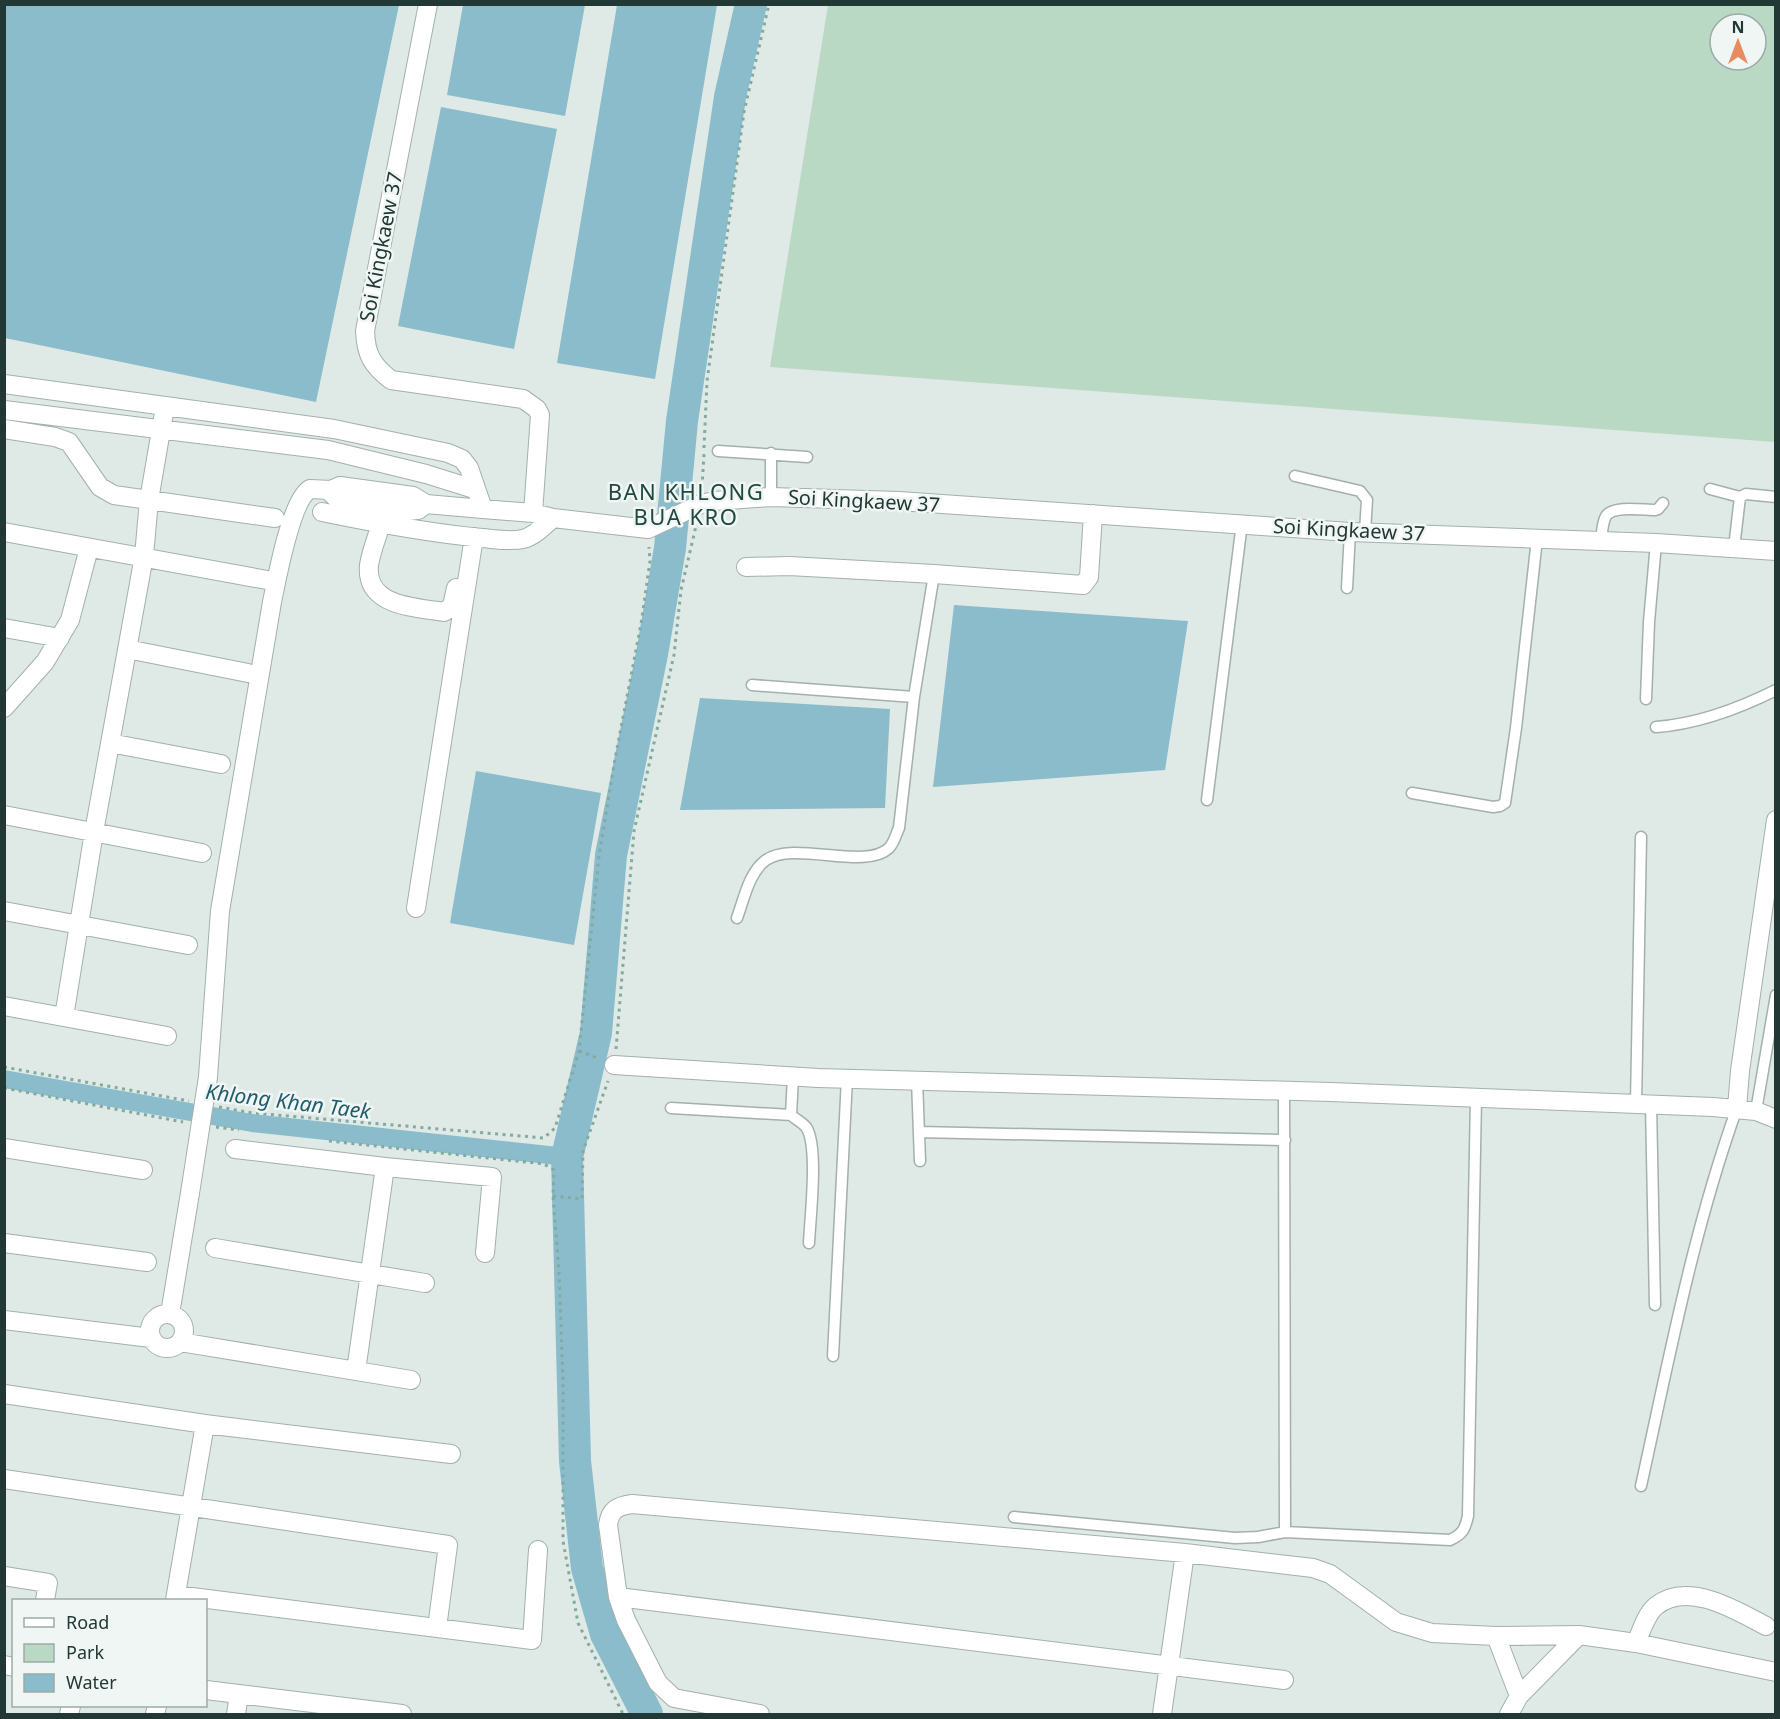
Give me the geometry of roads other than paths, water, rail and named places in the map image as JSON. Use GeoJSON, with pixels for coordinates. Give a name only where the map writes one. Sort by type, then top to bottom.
{"type":"FeatureCollection","features":[{"type":"Feature","properties":{"kind":"street","name":"Soi Kingkaew 37"},"geometry":{"type":"LineString","coordinates":[[428,4],[365,331],[366,346],[377,369],[391,380],[523,399],[537,409],[540,415],[540,429],[534,513]]}},
{"type":"Feature","properties":{"kind":"street"},"geometry":{"type":"LineString","coordinates":[[5,390],[165,407],[334,429],[447,453],[462,459],[469,468],[474,489],[483,509]]}},
{"type":"Feature","properties":{"kind":"street"},"geometry":{"type":"LineString","coordinates":[[64,1017],[94,832],[144,556],[149,500],[165,407]]}},
{"type":"Feature","properties":{"kind":"street"},"geometry":{"type":"LineString","coordinates":[[4,410],[328,450],[362,457],[474,489]]}},
{"type":"Feature","properties":{"kind":"street"},"geometry":{"type":"LineString","coordinates":[[4,429],[55,437],[69,442],[100,487],[114,495],[275,518]]}},
{"type":"Feature","properties":{"kind":"street"},"geometry":{"type":"LineString","coordinates":[[328,450],[334,429]]}},
{"type":"Feature","properties":{"kind":"street"},"geometry":{"type":"LineString","coordinates":[[362,457],[367,436]]}},
{"type":"Feature","properties":{"kind":"street"},"geometry":{"type":"LineString","coordinates":[[170,1314],[208,1077],[220,911],[272,602],[298,500],[310,489],[328,490],[340,486],[413,496],[426,504],[534,513],[553,518]]}},
{"type":"Feature","properties":{"kind":"street"},"geometry":{"type":"LineString","coordinates":[[328,490],[338,500],[470,537],[509,540],[524,538],[537,532],[553,518]]}},
{"type":"Feature","properties":{"kind":"street","name":"Soi Kingkaew 37"},"geometry":{"type":"LineString","coordinates":[[553,518],[648,529],[701,504],[771,497],[899,501],[1358,532],[1656,543],[1776,551]]}},
{"type":"Feature","properties":{"kind":"street"},"geometry":{"type":"LineString","coordinates":[[322,512],[381,524],[403,519],[426,504]]}},
{"type":"Feature","properties":{"kind":"street"},"geometry":{"type":"LineString","coordinates":[[746,567],[789,566],[1083,585],[1089,577],[1093,514]]}},
{"type":"Feature","properties":{"kind":"street"},"geometry":{"type":"LineString","coordinates":[[381,524],[369,565],[372,584],[377,593],[386,601],[444,612],[452,606],[470,537]]}},
{"type":"Feature","properties":{"kind":"street"},"geometry":{"type":"LineString","coordinates":[[4,532],[267,580]]}},
{"type":"Feature","properties":{"kind":"street"},"geometry":{"type":"LineString","coordinates":[[416,908],[470,537]]}},
{"type":"Feature","properties":{"kind":"street"},"geometry":{"type":"LineString","coordinates":[[4,708],[45,662],[70,620],[88,548]]}},
{"type":"Feature","properties":{"kind":"street"},"geometry":{"type":"LineString","coordinates":[[4,628],[60,638]]}},
{"type":"Feature","properties":{"kind":"street"},"geometry":{"type":"LineString","coordinates":[[127,649],[248,673]]}},
{"type":"Feature","properties":{"kind":"street"},"geometry":{"type":"LineString","coordinates":[[110,743],[221,764]]}},
{"type":"Feature","properties":{"kind":"street"},"geometry":{"type":"LineString","coordinates":[[4,815],[202,853]]}},
{"type":"Feature","properties":{"kind":"street"},"geometry":{"type":"LineString","coordinates":[[1737,1108],[1776,820]]}},
{"type":"Feature","properties":{"kind":"street"},"geometry":{"type":"LineString","coordinates":[[4,911],[188,945]]}},
{"type":"Feature","properties":{"kind":"street"},"geometry":{"type":"LineString","coordinates":[[4,1006],[167,1036]]}},
{"type":"Feature","properties":{"kind":"street"},"geometry":{"type":"LineString","coordinates":[[614,1065],[793,1077],[1284,1091],[1737,1108],[1756,1111],[1776,1119]]}},
{"type":"Feature","properties":{"kind":"street"},"geometry":{"type":"LineString","coordinates":[[4,1148],[143,1170]]}},
{"type":"Feature","properties":{"kind":"street"},"geometry":{"type":"LineString","coordinates":[[236,1149],[492,1177],[485,1253]]}},
{"type":"Feature","properties":{"kind":"street"},"geometry":{"type":"LineString","coordinates":[[356,1371],[385,1167]]}},
{"type":"Feature","properties":{"kind":"street"},"geometry":{"type":"LineString","coordinates":[[4,1243],[147,1262]]}},
{"type":"Feature","properties":{"kind":"street"},"geometry":{"type":"LineString","coordinates":[[215,1248],[425,1284]]}},
{"type":"Feature","properties":{"kind":"street"},"geometry":{"type":"LineString","coordinates":[[170,1314],[180,1320],[183,1325],[184,1331],[180,1342],[175,1346],[158,1346],[151,1338],[150,1327],[159,1315],[170,1314]]}},
{"type":"Feature","properties":{"kind":"street"},"geometry":{"type":"LineString","coordinates":[[4,1320],[151,1338]]}},
{"type":"Feature","properties":{"kind":"street"},"geometry":{"type":"LineString","coordinates":[[180,1342],[411,1380]]}},
{"type":"Feature","properties":{"kind":"street"},"geometry":{"type":"LineString","coordinates":[[4,1394],[206,1424],[451,1454]]}},
{"type":"Feature","properties":{"kind":"street"},"geometry":{"type":"LineString","coordinates":[[175,1598],[206,1424]]}},
{"type":"Feature","properties":{"kind":"street"},"geometry":{"type":"LineString","coordinates":[[4,1479],[447,1545],[437,1628]]}},
{"type":"Feature","properties":{"kind":"street"},"geometry":{"type":"LineString","coordinates":[[760,1714],[674,1698],[658,1683],[626,1620],[618,1597],[608,1525],[609,1515],[614,1509],[632,1504],[1185,1553],[1313,1568],[1330,1574],[1396,1622],[1432,1633],[1497,1636],[1579,1635],[1636,1643],[1776,1672]]}},
{"type":"Feature","properties":{"kind":"street"},"geometry":{"type":"LineString","coordinates":[[207,1602],[532,1640],[538,1550]]}},
{"type":"Feature","properties":{"kind":"street"},"geometry":{"type":"LineString","coordinates":[[1162,1714],[1185,1553]]}},
{"type":"Feature","properties":{"kind":"street"},"geometry":{"type":"LineString","coordinates":[[4,1576],[48,1582],[45,1599]]}},
{"type":"Feature","properties":{"kind":"street"},"geometry":{"type":"LineString","coordinates":[[1636,1643],[1655,1607],[1669,1599],[1692,1596],[1716,1600],[1766,1626]]}},
{"type":"Feature","properties":{"kind":"street"},"geometry":{"type":"LineString","coordinates":[[618,1597],[1284,1680]]}},
{"type":"Feature","properties":{"kind":"street"},"geometry":{"type":"LineString","coordinates":[[1509,1714],[1519,1696],[1579,1635]]}},
{"type":"Feature","properties":{"kind":"street"},"geometry":{"type":"LineString","coordinates":[[1497,1636],[1519,1696]]}},
{"type":"Feature","properties":{"kind":"street"},"geometry":{"type":"LineString","coordinates":[[207,1690],[402,1714]]}},
{"type":"Feature","properties":{"kind":"street"},"geometry":{"type":"LineString","coordinates":[[236,1714],[239,1694]]}},
{"type":"Feature","properties":{"kind":"lane"},"geometry":{"type":"LineString","coordinates":[[718,451],[807,456]]}},
{"type":"Feature","properties":{"kind":"lane"},"geometry":{"type":"LineString","coordinates":[[771,453],[771,497]]}},
{"type":"Feature","properties":{"kind":"lane"},"geometry":{"type":"LineString","coordinates":[[1295,476],[1360,491],[1366,500],[1347,588]]}},
{"type":"Feature","properties":{"kind":"lane"},"geometry":{"type":"LineString","coordinates":[[1710,489],[1740,498]]}},
{"type":"Feature","properties":{"kind":"lane"},"geometry":{"type":"LineString","coordinates":[[1734,548],[1740,498],[1746,494],[1776,497]]}},
{"type":"Feature","properties":{"kind":"lane"},"geometry":{"type":"LineString","coordinates":[[1601,541],[1606,516],[1610,512],[1654,510],[1664,503]]}},
{"type":"Feature","properties":{"kind":"lane"},"geometry":{"type":"LineString","coordinates":[[1207,800],[1242,523]]}},
{"type":"Feature","properties":{"kind":"lane"},"geometry":{"type":"LineString","coordinates":[[1412,793],[1493,807],[1504,803],[1516,728],[1537,539]]}},
{"type":"Feature","properties":{"kind":"lane"},"geometry":{"type":"LineString","coordinates":[[1646,699],[1649,622],[1656,543]]}},
{"type":"Feature","properties":{"kind":"lane"},"geometry":{"type":"LineString","coordinates":[[737,918],[751,880],[767,860],[788,854],[869,856],[887,850],[893,843],[899,828],[914,697],[934,574]]}},
{"type":"Feature","properties":{"kind":"lane"},"geometry":{"type":"LineString","coordinates":[[752,685],[914,697]]}},
{"type":"Feature","properties":{"kind":"lane"},"geometry":{"type":"LineString","coordinates":[[1656,727],[1703,720],[1776,690]]}},
{"type":"Feature","properties":{"kind":"lane"},"geometry":{"type":"LineString","coordinates":[[1641,837],[1643,1104],[1654,1305]]}},
{"type":"Feature","properties":{"kind":"lane"},"geometry":{"type":"LineString","coordinates":[[1756,1111],[1776,995]]}},
{"type":"Feature","properties":{"kind":"lane"},"geometry":{"type":"LineString","coordinates":[[791,1115],[793,1077]]}},
{"type":"Feature","properties":{"kind":"lane"},"geometry":{"type":"LineString","coordinates":[[833,1356],[846,1078]]}},
{"type":"Feature","properties":{"kind":"lane"},"geometry":{"type":"LineString","coordinates":[[917,1080],[920,1161]]}},
{"type":"Feature","properties":{"kind":"lane"},"geometry":{"type":"LineString","coordinates":[[1284,1091],[1285,1532]]}},
{"type":"Feature","properties":{"kind":"lane"},"geometry":{"type":"LineString","coordinates":[[1014,1517],[1235,1538],[1285,1532],[1450,1540],[1460,1536],[1466,1528],[1468,1516],[1476,1098]]}},
{"type":"Feature","properties":{"kind":"lane"},"geometry":{"type":"LineString","coordinates":[[672,1108],[791,1115],[806,1127],[812,1142],[813,1160],[810,1243]]}},
{"type":"Feature","properties":{"kind":"lane"},"geometry":{"type":"LineString","coordinates":[[1641,1486],[1695,1243],[1717,1165],[1737,1108]]}},
{"type":"Feature","properties":{"kind":"lane"},"geometry":{"type":"LineString","coordinates":[[919,1132],[1285,1140]]}},
{"type":"Feature","properties":{"kind":"water"},"geometry":{"type":"Polygon","coordinates":[[[4,5],[399,5],[316,402],[5,338],[4,5]]]}},
{"type":"Feature","properties":{"kind":"water"},"geometry":{"type":"Polygon","coordinates":[[[463,5],[585,5],[565,116],[447,95],[463,5]]]}},
{"type":"Feature","properties":{"kind":"water"},"geometry":{"type":"Polygon","coordinates":[[[617,5],[717,5],[655,379],[557,363],[617,5]]]}},
{"type":"Feature","properties":{"kind":"water"},"geometry":{"type":"Polygon","coordinates":[[[441,107],[557,129],[514,349],[398,326],[441,107]]]}},
{"type":"Feature","properties":{"kind":"water"},"geometry":{"type":"Polygon","coordinates":[[[954,605],[1188,621],[1165,770],[933,787],[954,605]]]}},
{"type":"Feature","properties":{"kind":"water"},"geometry":{"type":"Polygon","coordinates":[[[700,698],[890,709],[885,808],[680,810],[700,698]]]}},
{"type":"Feature","properties":{"kind":"water"},"geometry":{"type":"Polygon","coordinates":[[[476,771],[601,793],[574,945],[450,923],[476,771]]]}},
{"type":"Feature","properties":{"kind":"waterway"},"geometry":{"type":"LineString","coordinates":[[647,1714],[606,1634],[587,1568],[575,1461],[567,1157],[596,1033],[611,855],[652,654],[670,548],[682,421],[730,97],[751,4]]}},
{"type":"Feature","properties":{"kind":"waterway","name":"Khlong Khan Taek"},"geometry":{"type":"LineString","coordinates":[[4,1079],[252,1123],[567,1157]]}},
{"type":"Feature","properties":{"kind":"district","name":"BAN KHLONG BUA KRO"},"geometry":{"type":"Point","coordinates":[686,504]}}]}
